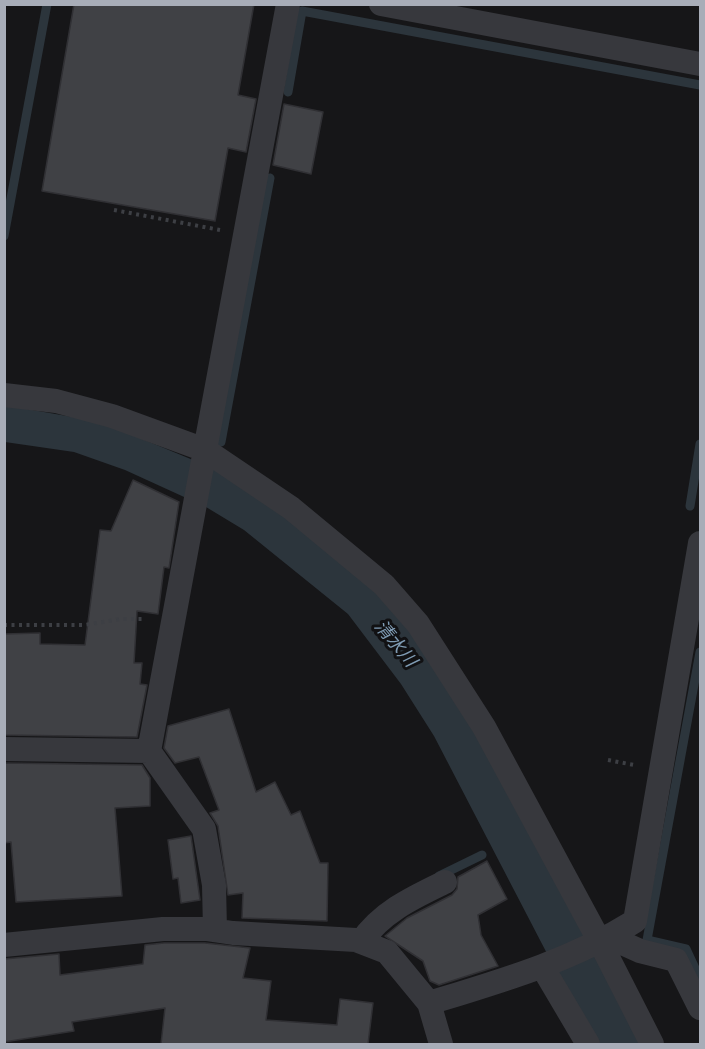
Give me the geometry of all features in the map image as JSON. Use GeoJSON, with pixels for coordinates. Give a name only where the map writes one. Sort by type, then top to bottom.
{"type":"FeatureCollection","features":[{"type":"Feature","properties":{"kind":"street"},"geometry":{"type":"LineString","coordinates":[[215,930],[214,885],[204,829],[149,751],[288,4]]}},
{"type":"Feature","properties":{"kind":"street"},"geometry":{"type":"LineString","coordinates":[[381,4],[700,64]]}},
{"type":"Feature","properties":{"kind":"street"},"geometry":{"type":"LineString","coordinates":[[4,395],[56,401],[112,416],[205,450],[291,508],[384,585],[418,624],[484,727],[605,940],[652,1044]]}},
{"type":"Feature","properties":{"kind":"street"},"geometry":{"type":"LineString","coordinates":[[429,1003],[543,968],[605,940],[635,921],[700,543]]}},
{"type":"Feature","properties":{"kind":"street"},"geometry":{"type":"LineString","coordinates":[[4,749],[149,751]]}},
{"type":"Feature","properties":{"kind":"street"},"geometry":{"type":"LineString","coordinates":[[362,942],[370,929],[403,903],[445,882]]}},
{"type":"Feature","properties":{"kind":"street"},"geometry":{"type":"LineString","coordinates":[[4,945],[163,929],[215,930],[274,936],[307,935],[362,942],[387,952],[429,1003],[441,1044]]}},
{"type":"Feature","properties":{"kind":"street"},"geometry":{"type":"LineString","coordinates":[[605,940],[676,960],[700,1008]]}},
{"type":"Feature","properties":{"kind":"street"},"geometry":{"type":"LineString","coordinates":[[543,968],[588,1044]]}},
{"type":"Feature","properties":{"kind":"path"},"geometry":{"type":"LineString","coordinates":[[114,210],[245,235]]}},
{"type":"Feature","properties":{"kind":"path"},"geometry":{"type":"LineString","coordinates":[[4,626],[84,625],[121,619],[174,620]]}},
{"type":"Feature","properties":{"kind":"water","name":"清水川"},"geometry":{"type":"Polygon","coordinates":[[[4,405],[101,422],[210,467],[238,482],[365,577],[404,618],[468,714],[641,1044],[594,1044],[434,736],[401,684],[348,614],[244,530],[206,507],[125,470],[74,452],[5,442],[4,405]]]}},
{"type":"Feature","properties":{"kind":"building"},"geometry":{"type":"Polygon","coordinates":[[[74,4],[254,4],[238,95],[256,99],[246,152],[228,148],[215,221],[42,191],[74,4]]]}},
{"type":"Feature","properties":{"kind":"building"},"geometry":{"type":"Polygon","coordinates":[[[284,104],[323,112],[311,174],[273,165],[284,104]]]}},
{"type":"Feature","properties":{"kind":"building"},"geometry":{"type":"Polygon","coordinates":[[[133,480],[179,502],[169,568],[164,567],[158,614],[137,611],[134,663],[142,663],[140,684],[147,685],[137,737],[4,735],[4,634],[40,633],[40,644],[85,645],[100,530],[111,531],[133,480]]]}},
{"type":"Feature","properties":{"kind":"building"},"geometry":{"type":"Polygon","coordinates":[[[229,709],[256,792],[275,782],[291,815],[300,811],[320,863],[328,863],[327,921],[242,918],[243,893],[228,895],[218,826],[210,813],[219,810],[199,757],[175,763],[164,748],[168,726],[229,709]]]}},
{"type":"Feature","properties":{"kind":"building"},"geometry":{"type":"Polygon","coordinates":[[[4,763],[142,765],[150,778],[150,806],[115,808],[122,896],[16,902],[11,842],[4,843],[4,763]]]}},
{"type":"Feature","properties":{"kind":"building"},"geometry":{"type":"Polygon","coordinates":[[[191,836],[200,900],[181,903],[178,878],[173,879],[168,840],[191,836]]]}},
{"type":"Feature","properties":{"kind":"building"},"geometry":{"type":"Polygon","coordinates":[[[487,861],[507,899],[478,915],[481,935],[498,966],[439,985],[430,981],[423,961],[385,936],[407,918],[452,895],[457,889],[458,877],[487,861]]]}},
{"type":"Feature","properties":{"kind":"building"},"geometry":{"type":"Polygon","coordinates":[[[205,943],[250,948],[243,978],[271,981],[266,1020],[337,1025],[340,999],[373,1003],[368,1044],[161,1044],[165,1008],[72,1022],[74,1031],[4,1042],[4,959],[59,954],[60,975],[143,964],[145,945],[205,943]]]}},
{"type":"Feature","properties":{"kind":"waterway"},"geometry":{"type":"LineString","coordinates":[[4,236],[47,4]]}},
{"type":"Feature","properties":{"kind":"waterway"},"geometry":{"type":"LineString","coordinates":[[288,92],[302,11],[700,85]]}},
{"type":"Feature","properties":{"kind":"waterway"},"geometry":{"type":"LineString","coordinates":[[221,442],[270,178]]}},
{"type":"Feature","properties":{"kind":"waterway"},"geometry":{"type":"LineString","coordinates":[[690,506],[700,444]]}},
{"type":"Feature","properties":{"kind":"waterway"},"geometry":{"type":"LineString","coordinates":[[700,652],[647,940],[686,949],[700,979]]}},
{"type":"Feature","properties":{"kind":"waterway"},"geometry":{"type":"LineString","coordinates":[[439,876],[482,855]]}}]}
